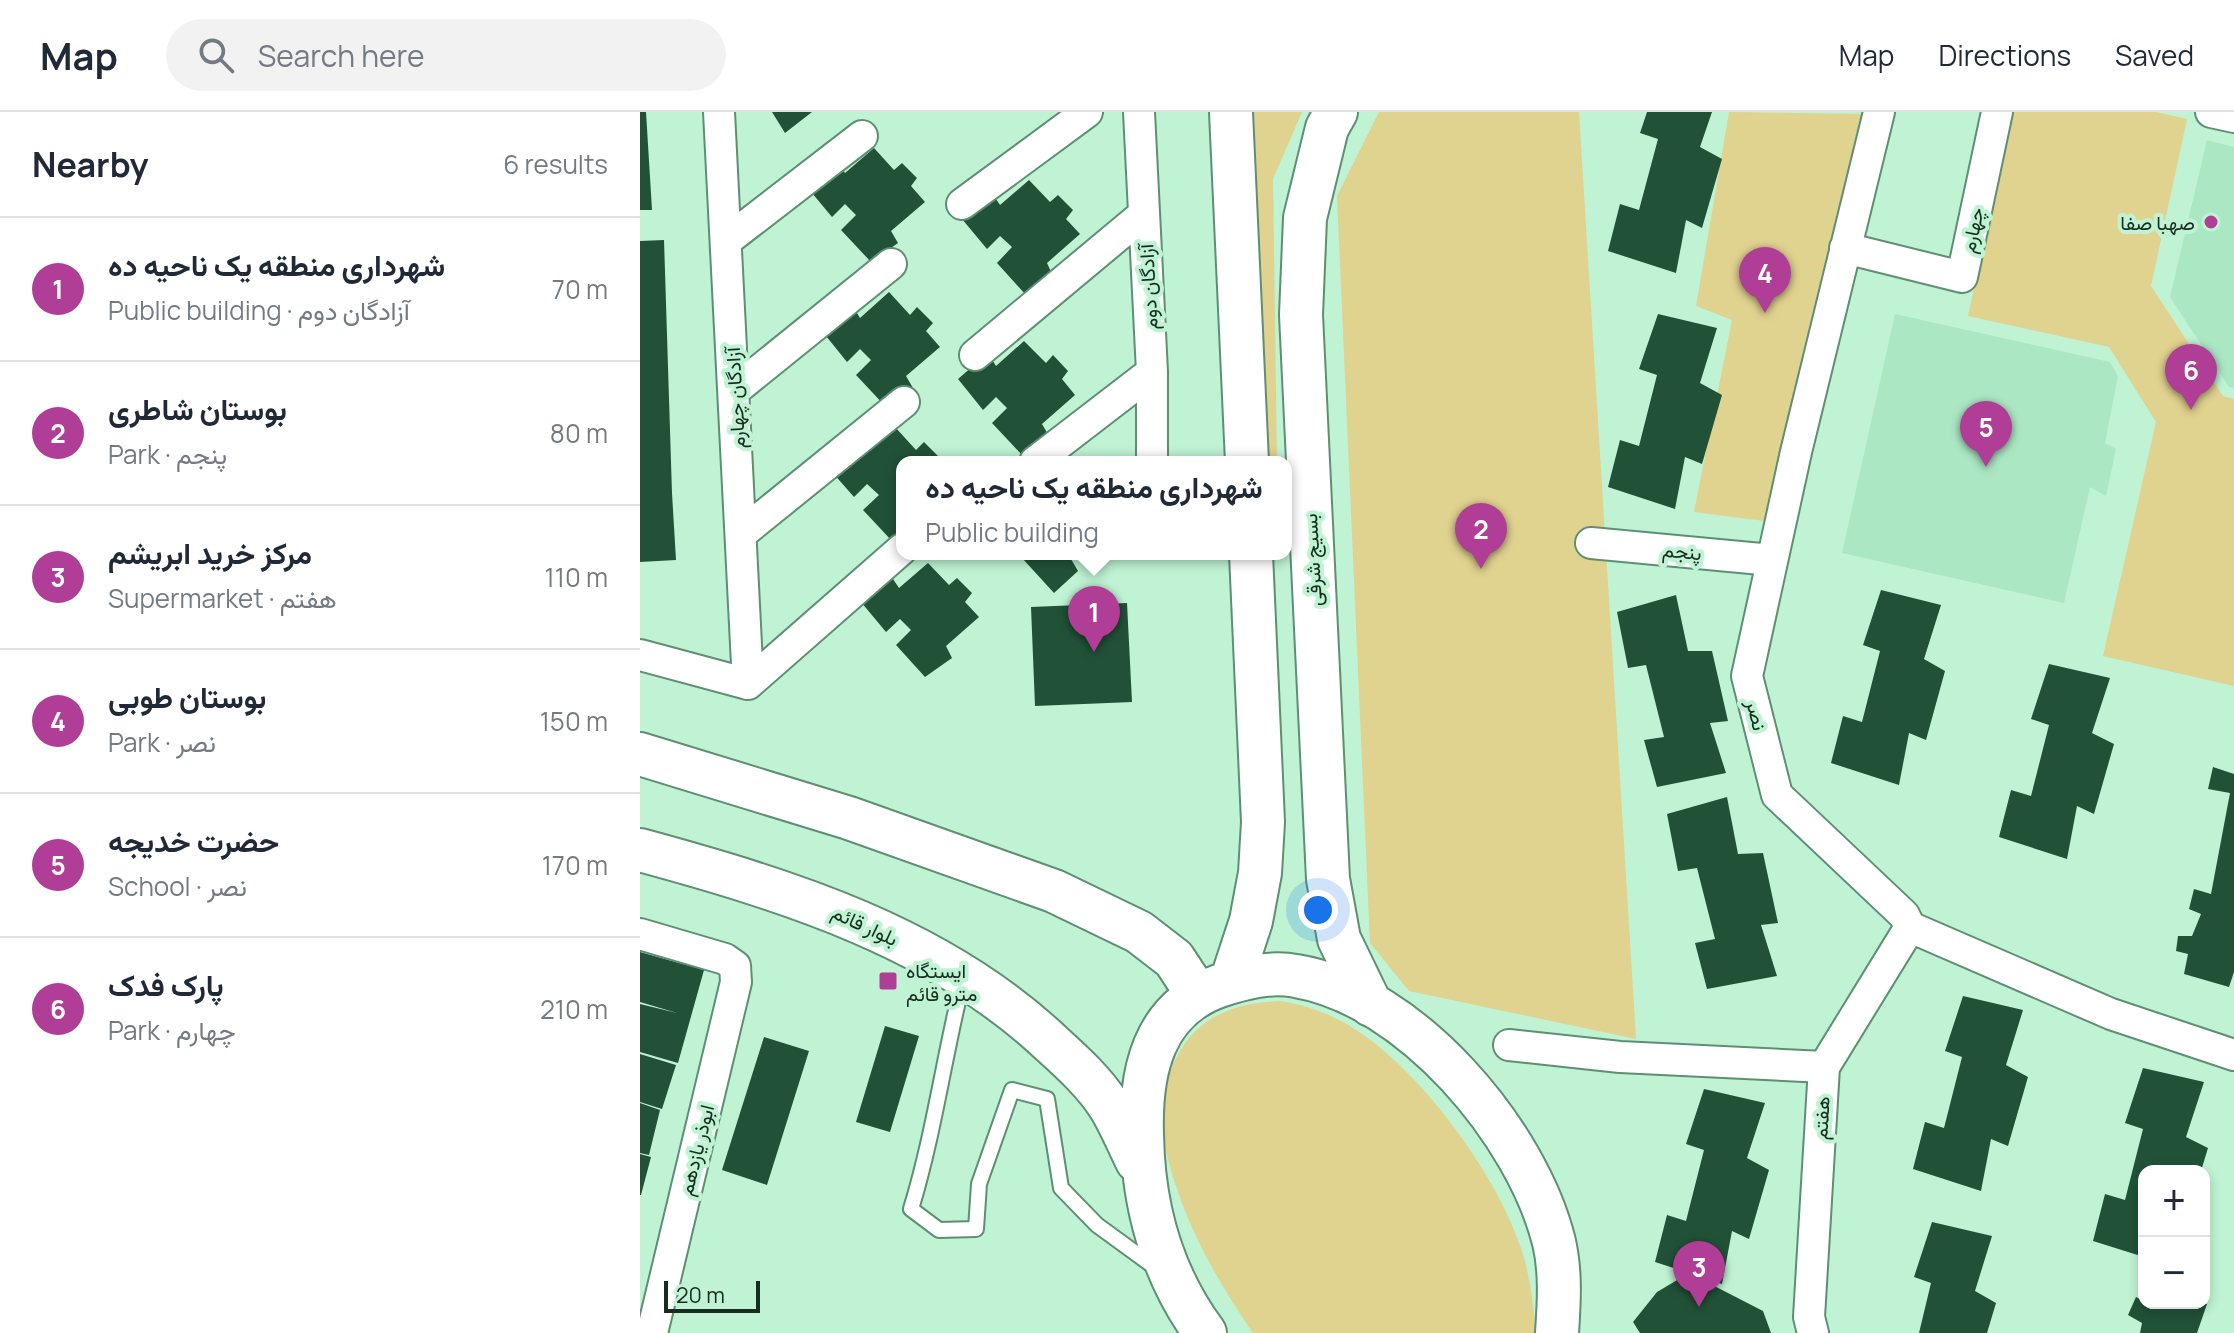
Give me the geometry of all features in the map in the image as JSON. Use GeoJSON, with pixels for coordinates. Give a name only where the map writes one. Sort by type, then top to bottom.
{"type":"FeatureCollection","features":[{"type":"Feature","properties":{"kind":"main road"},"geometry":{"type":"LineString","coordinates":[[1231,112],[1247,456]]}},
{"type":"Feature","properties":{"kind":"main road","name":"بسیج شرقی"},"geometry":{"type":"LineString","coordinates":[[1336,112],[1327,128],[1305,218],[1301,315],[1328,879],[1339,939],[1371,1005]]}},
{"type":"Feature","properties":{"kind":"main road"},"geometry":{"type":"LineString","coordinates":[[1214,988],[1251,921],[1260,873],[1263,822],[1251,560]]}},
{"type":"Feature","properties":{"kind":"main road"},"geometry":{"type":"LineString","coordinates":[[640,754],[849,818],[1054,891],[1139,932],[1214,988]]}},
{"type":"Feature","properties":{"kind":"main road"},"geometry":{"type":"LineString","coordinates":[[1263,822],[1282,833],[1295,833],[1325,818]]}},
{"type":"Feature","properties":{"kind":"main road","name":"بلوار قائم"},"geometry":{"type":"LineString","coordinates":[[640,850],[722,872],[818,904],[905,943],[964,975],[1022,1016],[1075,1065],[1109,1106],[1143,1171]]}},
{"type":"Feature","properties":{"kind":"main road"},"geometry":{"type":"LineString","coordinates":[[1205,1333],[1174,1281],[1153,1227],[1143,1171],[1142,1085],[1154,1046],[1170,1019],[1214,988],[1264,974],[1296,976],[1330,986],[1371,1005],[1410,1031],[1454,1071],[1492,1115],[1526,1170],[1543,1207],[1554,1244],[1558,1281],[1557,1333]]}},
{"type":"Feature","properties":{"kind":"street","name":"آزادگان چهارم"},"geometry":{"type":"LineString","coordinates":[[719,112],[748,684]]}},
{"type":"Feature","properties":{"kind":"street"},"geometry":{"type":"LineString","coordinates":[[962,204],[1087,112]]}},
{"type":"Feature","properties":{"kind":"street","name":"آزادگان دوم"},"geometry":{"type":"LineString","coordinates":[[1139,112],[1152,372],[1152,456]]}},
{"type":"Feature","properties":{"kind":"street","name":"نصر"},"geometry":{"type":"LineString","coordinates":[[1879,112],[1799,437],[1747,676],[1777,795],[1904,915],[1910,927],[2111,1014],[2234,1055]]}},
{"type":"Feature","properties":{"kind":"street","name":"چهارم"},"geometry":{"type":"LineString","coordinates":[[1845,248],[1962,277],[1997,112]]}},
{"type":"Feature","properties":{"kind":"street"},"geometry":{"type":"LineString","coordinates":[[2211,112],[2234,117]]}},
{"type":"Feature","properties":{"kind":"street"},"geometry":{"type":"LineString","coordinates":[[726,241],[862,136]]}},
{"type":"Feature","properties":{"kind":"street"},"geometry":{"type":"LineString","coordinates":[[975,355],[1144,214]]}},
{"type":"Feature","properties":{"kind":"street"},"geometry":{"type":"LineString","coordinates":[[735,390],[891,264]]}},
{"type":"Feature","properties":{"kind":"street"},"geometry":{"type":"LineString","coordinates":[[1043,456],[1152,372]]}},
{"type":"Feature","properties":{"kind":"street"},"geometry":{"type":"LineString","coordinates":[[741,534],[904,402]]}},
{"type":"Feature","properties":{"kind":"street","name":"پنجم"},"geometry":{"type":"LineString","coordinates":[[1591,543],[1772,560]]}},
{"type":"Feature","properties":{"kind":"street"},"geometry":{"type":"LineString","coordinates":[[640,655],[748,684],[896,554]]}},
{"type":"Feature","properties":{"kind":"street","name":"هفتم"},"geometry":{"type":"LineString","coordinates":[[1813,1333],[1809,1317],[1824,1067],[1910,927]]}},
{"type":"Feature","properties":{"kind":"street","name":"ابوذر یازدهم"},"geometry":{"type":"LineString","coordinates":[[640,934],[725,959],[735,966],[736,982],[652,1333]]}},
{"type":"Feature","properties":{"kind":"street"},"geometry":{"type":"LineString","coordinates":[[1509,1045],[1620,1057],[1824,1067]]}},
{"type":"Feature","properties":{"kind":"lane"},"geometry":{"type":"LineString","coordinates":[[964,975],[926,1159],[911,1209],[939,1230],[976,1229],[979,1184],[1012,1090],[1047,1099],[1061,1188],[1097,1225],[1174,1281]]}},
{"type":"Feature","properties":{"kind":"shaded area"},"geometry":{"type":"Polygon","coordinates":[[[1250,112],[1302,112],[1273,179],[1277,456],[1269,456],[1250,112]]]}},
{"type":"Feature","properties":{"kind":"shaded area"},"geometry":{"type":"Polygon","coordinates":[[[1379,112],[1579,112],[1636,1039],[1409,991],[1370,943],[1337,196],[1379,112]]]}},
{"type":"Feature","properties":{"kind":"shaded area"},"geometry":{"type":"Polygon","coordinates":[[[1729,112],[1867,114],[1765,521],[1694,512],[1732,320],[1696,306],[1729,112]]]}},
{"type":"Feature","properties":{"kind":"shaded area"},"geometry":{"type":"Polygon","coordinates":[[[2012,112],[2156,112],[2187,119],[2151,286],[2223,396],[2234,399],[2234,686],[2103,656],[2156,422],[2109,347],[1968,316],[2012,112]]]}},
{"type":"Feature","properties":{"kind":"shaded area","name":"صهبا صفا"},"geometry":{"type":"Polygon","coordinates":[[[2207,140],[2234,147],[2234,388],[2229,387],[2170,297],[2207,140]]]}},
{"type":"Feature","properties":{"kind":"shaded area"},"geometry":{"type":"Polygon","coordinates":[[[1895,314],[2110,362],[2118,376],[2105,443],[2116,449],[2106,496],[2090,487],[2064,603],[1842,553],[1895,314]]]}},
{"type":"Feature","properties":{"kind":"shaded area"},"geometry":{"type":"Polygon","coordinates":[[[1279,1001],[1327,1014],[1370,1039],[1423,1089],[1448,1119],[1490,1182],[1519,1243],[1526,1265],[1536,1333],[1253,1333],[1193,1230],[1176,1186],[1161,1136],[1159,1117],[1164,1088],[1175,1060],[1199,1028],[1210,1019],[1235,1008],[1279,1001]]]}},
{"type":"Feature","properties":{"kind":"building"},"geometry":{"type":"Polygon","coordinates":[[[640,112],[646,112],[652,210],[640,210],[640,112]]]}},
{"type":"Feature","properties":{"kind":"building"},"geometry":{"type":"Polygon","coordinates":[[[772,112],[812,112],[785,133],[772,112]]]}},
{"type":"Feature","properties":{"kind":"building"},"geometry":{"type":"Polygon","coordinates":[[[1647,112],[1712,112],[1700,147],[1722,159],[1702,228],[1686,220],[1676,273],[1608,251],[1620,204],[1639,210],[1658,139],[1640,133],[1647,112]]]}},
{"type":"Feature","properties":{"kind":"building"},"geometry":{"type":"Polygon","coordinates":[[[874,148],[894,170],[902,163],[917,178],[911,186],[925,202],[891,231],[898,243],[871,262],[841,230],[856,215],[845,204],[832,217],[807,187],[837,161],[845,173],[874,148]]]}},
{"type":"Feature","properties":{"kind":"building"},"geometry":{"type":"Polygon","coordinates":[[[1029,180],[1050,202],[1058,195],[1073,210],[1066,219],[1080,234],[1047,263],[1053,276],[1026,295],[997,263],[1012,247],[1000,236],[987,249],[962,219],[992,193],[1000,205],[1029,180]]]}},
{"type":"Feature","properties":{"kind":"building"},"geometry":{"type":"Polygon","coordinates":[[[664,240],[676,560],[640,562],[640,241],[664,240]]]}},
{"type":"Feature","properties":{"kind":"building"},"geometry":{"type":"Polygon","coordinates":[[[889,292],[910,315],[917,307],[933,323],[926,331],[940,347],[906,376],[913,388],[886,407],[856,375],[871,360],[860,349],[847,362],[822,331],[852,305],[860,318],[889,292]]]}},
{"type":"Feature","properties":{"kind":"building"},"geometry":{"type":"Polygon","coordinates":[[[1658,314],[1717,328],[1700,383],[1722,395],[1702,464],[1685,457],[1675,509],[1608,487],[1620,440],[1639,446],[1657,375],[1639,369],[1658,314]]]}},
{"type":"Feature","properties":{"kind":"building"},"geometry":{"type":"Polygon","coordinates":[[[1024,341],[1046,363],[1053,355],[1068,371],[1062,379],[1075,395],[1042,424],[1049,436],[1022,455],[992,423],[1007,408],[996,397],[983,410],[958,379],[988,353],[996,366],[1024,341]]]}},
{"type":"Feature","properties":{"kind":"building"},"geometry":{"type":"Polygon","coordinates":[[[895,427],[916,450],[924,442],[938,456],[896,456],[896,540],[893,542],[863,510],[879,495],[867,484],[854,497],[832,472],[895,427]]]}},
{"type":"Feature","properties":{"kind":"building"},"geometry":{"type":"Polygon","coordinates":[[[1024,560],[1072,560],[1078,571],[1054,593],[1024,560]]]}},
{"type":"Feature","properties":{"kind":"building"},"geometry":{"type":"Polygon","coordinates":[[[928,563],[949,585],[957,578],[972,593],[965,602],[979,617],[946,646],[952,658],[925,677],[896,645],[911,630],[900,619],[886,632],[861,602],[891,576],[899,588],[928,563]]]}},
{"type":"Feature","properties":{"kind":"building"},"geometry":{"type":"Polygon","coordinates":[[[1881,590],[1941,605],[1924,659],[1945,671],[1926,740],[1909,733],[1899,785],[1831,763],[1843,716],[1862,722],[1880,651],[1863,645],[1881,590]]]}},
{"type":"Feature","properties":{"kind":"building"},"geometry":{"type":"Polygon","coordinates":[[[1676,595],[1688,651],[1712,651],[1728,721],[1710,723],[1726,773],[1657,787],[1644,740],[1664,737],[1646,665],[1628,668],[1617,612],[1676,595]]]}},
{"type":"Feature","properties":{"kind":"building"},"geometry":{"type":"Polygon","coordinates":[[[1127,603],[1132,702],[1035,706],[1031,607],[1127,603]]]}},
{"type":"Feature","properties":{"kind":"building"},"geometry":{"type":"Polygon","coordinates":[[[2049,664],[2110,678],[2092,733],[2114,744],[2094,814],[2077,806],[2067,859],[1999,837],[2011,790],[2031,796],[2049,725],[2031,719],[2049,664]]]}},
{"type":"Feature","properties":{"kind":"building"},"geometry":{"type":"Polygon","coordinates":[[[2213,767],[2234,774],[2234,972],[2229,987],[2184,974],[2188,954],[2176,951],[2178,936],[2192,936],[2201,914],[2189,909],[2194,889],[2211,894],[2230,793],[2208,789],[2213,767]]]}},
{"type":"Feature","properties":{"kind":"building"},"geometry":{"type":"Polygon","coordinates":[[[1727,797],[1738,854],[1763,853],[1778,923],[1761,925],[1777,976],[1707,989],[1695,943],[1715,939],[1697,868],[1678,871],[1667,814],[1727,797]]]}},
{"type":"Feature","properties":{"kind":"building"},"geometry":{"type":"Polygon","coordinates":[[[640,952],[704,970],[678,1063],[640,1052],[640,1004],[677,1013],[640,1002],[640,952]]]}},
{"type":"Feature","properties":{"kind":"building"},"geometry":{"type":"Polygon","coordinates":[[[1963,996],[2023,1010],[2006,1065],[2028,1077],[2008,1146],[1991,1139],[1981,1191],[1913,1169],[1925,1122],[1944,1128],[1962,1057],[1945,1051],[1963,996]]]}},
{"type":"Feature","properties":{"kind":"building"},"geometry":{"type":"Polygon","coordinates":[[[885,1026],[919,1036],[890,1132],[856,1122],[885,1026]]]}},
{"type":"Feature","properties":{"kind":"building"},"geometry":{"type":"Polygon","coordinates":[[[764,1037],[809,1051],[767,1185],[722,1170],[764,1037]]]}},
{"type":"Feature","properties":{"kind":"building"},"geometry":{"type":"Polygon","coordinates":[[[640,1054],[676,1065],[662,1109],[640,1102],[640,1054]]]}},
{"type":"Feature","properties":{"kind":"building"},"geometry":{"type":"Polygon","coordinates":[[[2143,1068],[2204,1082],[2186,1137],[2208,1148],[2203,1165],[2138,1165],[2138,1255],[2093,1241],[2105,1194],[2125,1200],[2143,1129],[2125,1123],[2143,1068]]]}},
{"type":"Feature","properties":{"kind":"building"},"geometry":{"type":"Polygon","coordinates":[[[1704,1089],[1765,1103],[1747,1158],[1769,1170],[1749,1239],[1732,1231],[1722,1284],[1655,1262],[1667,1215],[1686,1221],[1704,1150],[1686,1144],[1704,1089]]]}},
{"type":"Feature","properties":{"kind":"building"},"geometry":{"type":"Polygon","coordinates":[[[640,1103],[660,1110],[649,1155],[640,1153],[640,1103]]]}},
{"type":"Feature","properties":{"kind":"building"},"geometry":{"type":"Polygon","coordinates":[[[640,1154],[651,1157],[641,1195],[640,1195],[640,1154]]]}},
{"type":"Feature","properties":{"kind":"building"},"geometry":{"type":"Polygon","coordinates":[[[1932,1222],[1992,1236],[1975,1291],[1996,1303],[1987,1333],[1919,1333],[1931,1283],[1914,1277],[1932,1222]]]}},
{"type":"Feature","properties":{"kind":"building"},"geometry":{"type":"Polygon","coordinates":[[[1689,1273],[1763,1311],[1771,1333],[1640,1333],[1633,1322],[1657,1292],[1689,1273]]]}},
{"type":"Feature","properties":{"kind":"building"},"geometry":{"type":"Polygon","coordinates":[[[2136,1297],[2138,1309],[2205,1309],[2197,1333],[2140,1333],[2142,1323],[2128,1315],[2136,1297]]]}},
{"type":"Feature","properties":{"kind":"place","name":"صهبا صفا"},"geometry":{"type":"Point","coordinates":[2211,222]}},
{"type":"Feature","properties":{"kind":"place","name":"بوستان طوبی"},"geometry":{"type":"Point","coordinates":[1765,313]}},
{"type":"Feature","properties":{"kind":"place","name":"پارک فدک"},"geometry":{"type":"Point","coordinates":[2191,410]}},
{"type":"Feature","properties":{"kind":"place","name":"حضرت خدیجه"},"geometry":{"type":"Point","coordinates":[1986,467]}},
{"type":"Feature","properties":{"kind":"place","name":"بوستان شاطری"},"geometry":{"type":"Point","coordinates":[1481,569]}},
{"type":"Feature","properties":{"kind":"place","name":"شهرداری منطقه یک ناحیه ده"},"geometry":{"type":"Point","coordinates":[1094,652]}},
{"type":"Feature","properties":{"kind":"place","name":"ایستگاه مترو قائم"},"geometry":{"type":"Point","coordinates":[888,981]}},
{"type":"Feature","properties":{"kind":"place","name":"مرکز خرید ابریشم"},"geometry":{"type":"Point","coordinates":[1699,1307]}}]}
